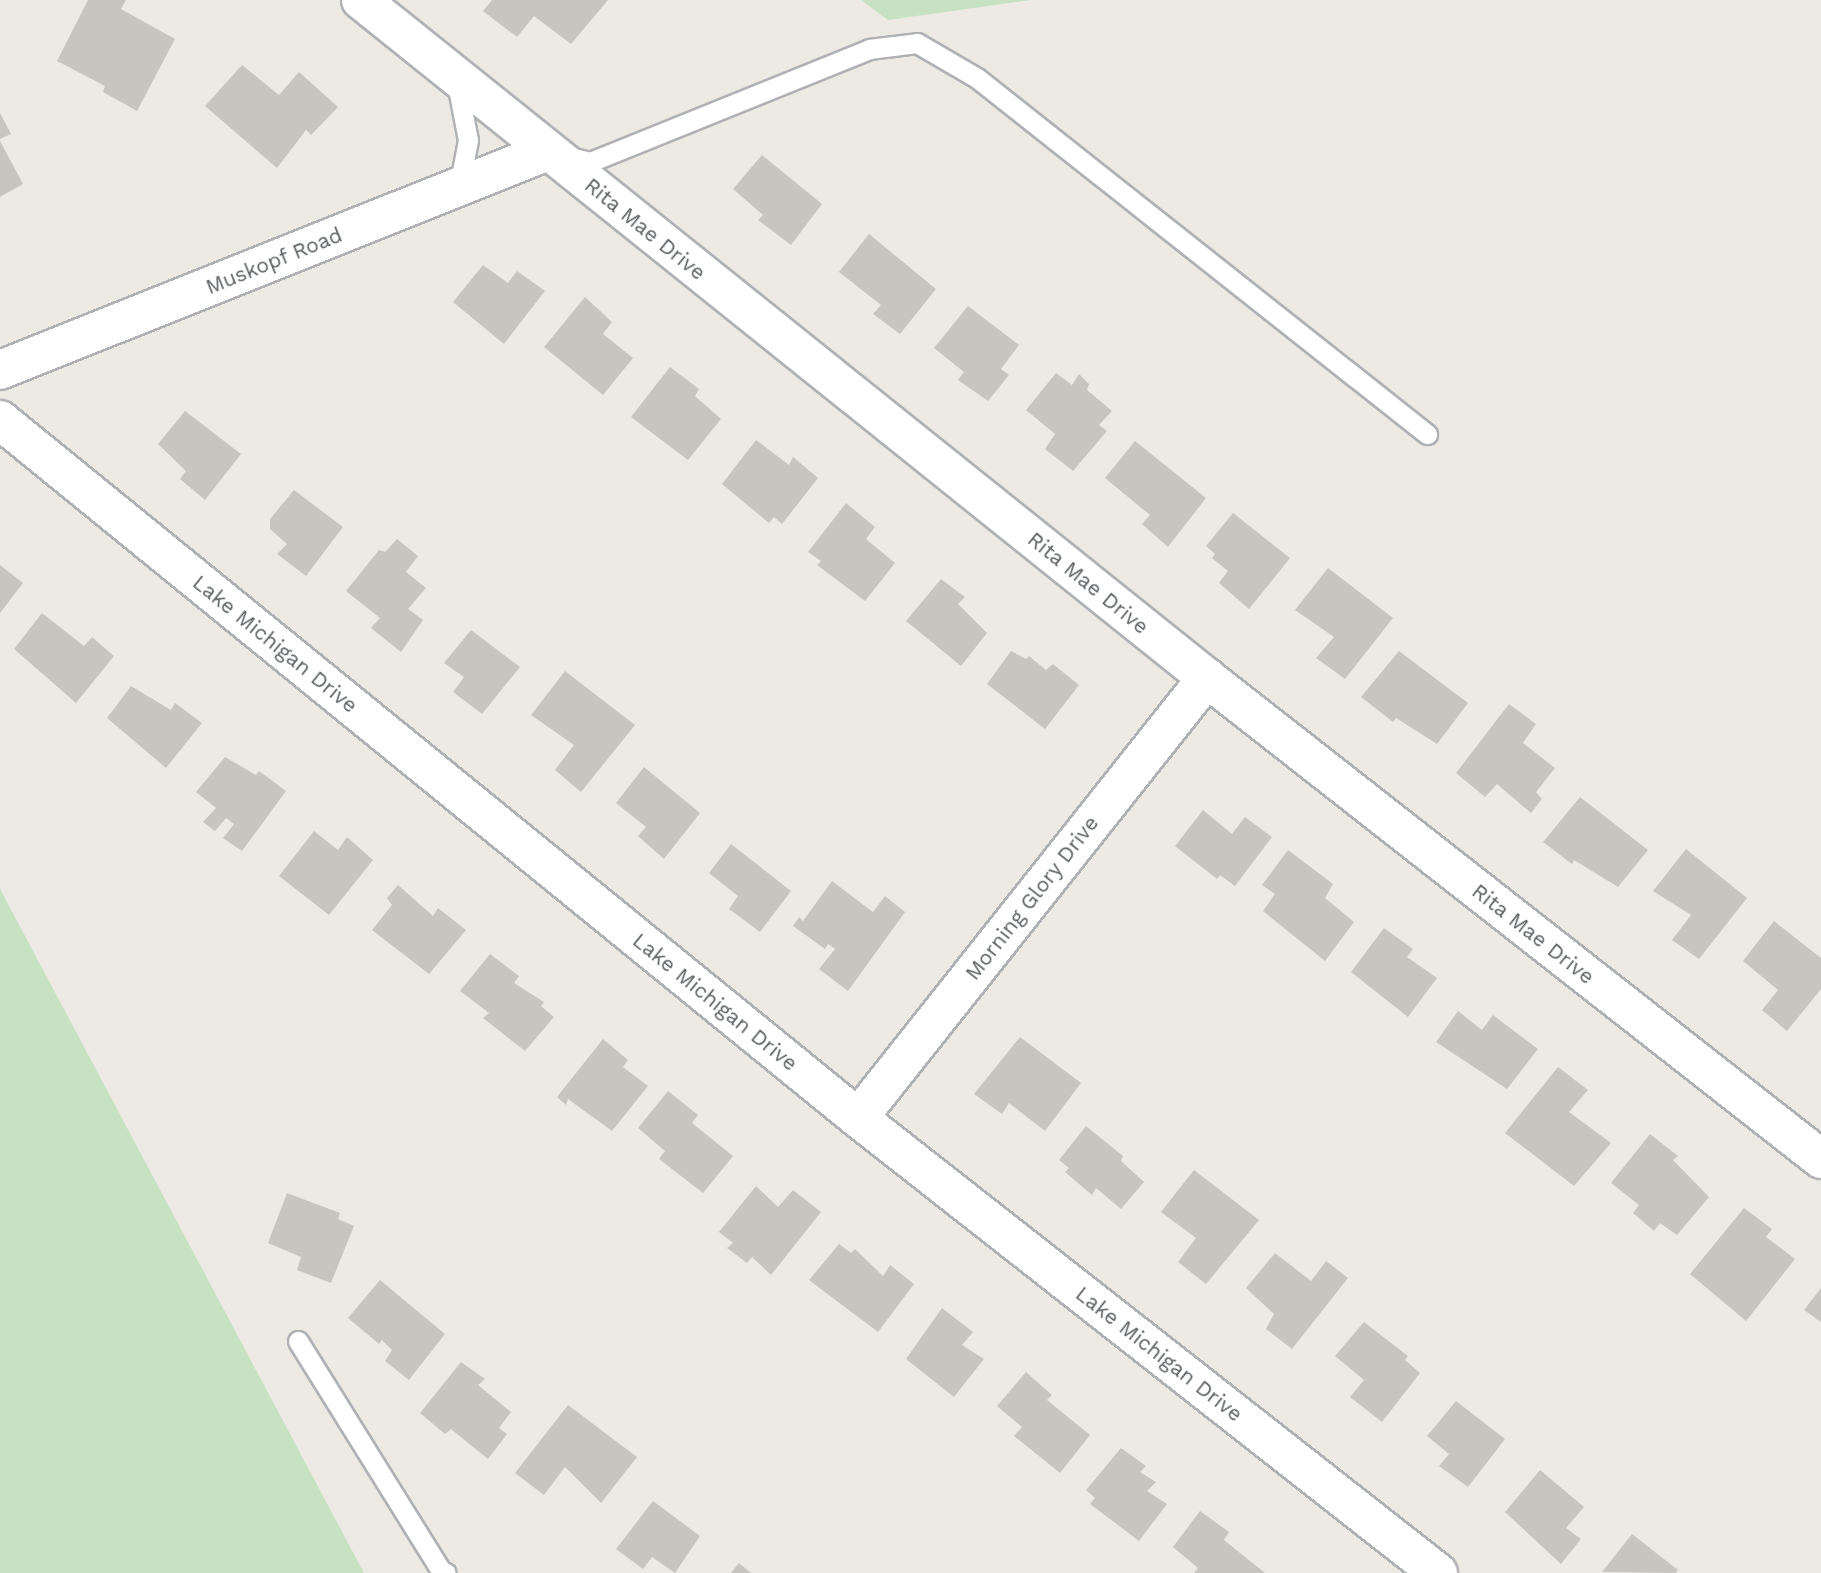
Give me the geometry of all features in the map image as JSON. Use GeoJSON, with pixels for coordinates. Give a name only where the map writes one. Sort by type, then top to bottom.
{"type":"FeatureCollection","features":[{"type":"Feature","properties":{"kind":"street","name":"Rita Mae Drive"},"geometry":{"type":"LineString","coordinates":[[361,0],[1207,678],[1821,1159]]}},
{"type":"Feature","properties":{"kind":"street","name":"Muskopf Road"},"geometry":{"type":"LineString","coordinates":[[0,370],[548,151]]}},
{"type":"Feature","properties":{"kind":"street","name":"Lake Michigan Drive"},"geometry":{"type":"LineString","coordinates":[[0,420],[858,1118],[1438,1573]]}},
{"type":"Feature","properties":{"kind":"street","name":"Morning Glory Drive"},"geometry":{"type":"LineString","coordinates":[[858,1118],[1207,678]]}},
{"type":"Feature","properties":{"kind":"lane"},"geometry":{"type":"LineString","coordinates":[[548,151],[590,162],[869,49],[917,43],[977,78],[1427,434]]}},
{"type":"Feature","properties":{"kind":"lane"},"geometry":{"type":"LineString","coordinates":[[455,75],[468,140],[459,187]]}},
{"type":"Feature","properties":{"kind":"lane"},"geometry":{"type":"LineString","coordinates":[[298,1341],[441,1571],[446,1573]]}},
{"type":"Feature","properties":{"kind":"green space"},"geometry":{"type":"Polygon","coordinates":[[[861,0],[1031,0],[888,20],[861,0]]]}},
{"type":"Feature","properties":{"kind":"green space"},"geometry":{"type":"Polygon","coordinates":[[[0,889],[364,1573],[0,1573],[0,889]]]}},
{"type":"Feature","properties":{"kind":"building"},"geometry":{"type":"Polygon","coordinates":[[[88,0],[126,0],[121,9],[175,39],[137,111],[103,92],[105,86],[57,61],[88,0]]]}},
{"type":"Feature","properties":{"kind":"building"},"geometry":{"type":"Polygon","coordinates":[[[492,0],[608,0],[571,44],[534,16],[517,37],[483,11],[492,0]]]}},
{"type":"Feature","properties":{"kind":"building"},"geometry":{"type":"Polygon","coordinates":[[[242,65],[279,95],[299,72],[338,107],[311,135],[306,130],[277,168],[205,106],[242,65]]]}},
{"type":"Feature","properties":{"kind":"building"},"geometry":{"type":"Polygon","coordinates":[[[0,113],[11,134],[0,139],[0,113]]]}},
{"type":"Feature","properties":{"kind":"building"},"geometry":{"type":"Polygon","coordinates":[[[0,141],[23,184],[0,197],[0,141]]]}},
{"type":"Feature","properties":{"kind":"building"},"geometry":{"type":"Polygon","coordinates":[[[762,155],[822,204],[791,245],[758,220],[763,215],[733,189],[762,155]]]}},
{"type":"Feature","properties":{"kind":"building"},"geometry":{"type":"Polygon","coordinates":[[[869,234],[936,289],[900,334],[873,314],[881,305],[839,272],[869,234]]]}},
{"type":"Feature","properties":{"kind":"building"},"geometry":{"type":"Polygon","coordinates":[[[483,265],[508,283],[517,271],[545,291],[504,344],[453,302],[483,265]]]}},
{"type":"Feature","properties":{"kind":"building"},"geometry":{"type":"Polygon","coordinates":[[[585,297],[612,322],[603,334],[633,358],[603,395],[544,347],[585,297]]]}},
{"type":"Feature","properties":{"kind":"building"},"geometry":{"type":"Polygon","coordinates":[[[968,306],[1019,345],[1001,369],[1009,375],[988,401],[958,380],[964,372],[934,348],[968,306]]]}},
{"type":"Feature","properties":{"kind":"building"},"geometry":{"type":"Polygon","coordinates":[[[670,367],[699,389],[695,396],[721,419],[688,460],[631,417],[670,367]]]}},
{"type":"Feature","properties":{"kind":"building"},"geometry":{"type":"Polygon","coordinates":[[[1056,373],[1072,385],[1079,374],[1089,384],[1087,390],[1112,411],[1099,425],[1107,431],[1073,471],[1045,449],[1055,434],[1026,410],[1056,373]]]}},
{"type":"Feature","properties":{"kind":"building"},"geometry":{"type":"Polygon","coordinates":[[[185,411],[241,454],[205,500],[180,479],[186,471],[158,444],[185,411]]]}},
{"type":"Feature","properties":{"kind":"building"},"geometry":{"type":"Polygon","coordinates":[[[756,440],[789,465],[793,457],[818,478],[782,524],[774,517],[769,523],[722,484],[756,440]]]}},
{"type":"Feature","properties":{"kind":"building"},"geometry":{"type":"Polygon","coordinates":[[[1135,441],[1206,498],[1168,547],[1142,524],[1150,515],[1105,478],[1135,441]]]}},
{"type":"Feature","properties":{"kind":"building"},"geometry":{"type":"Polygon","coordinates":[[[294,490],[343,527],[306,576],[277,554],[287,544],[270,529],[270,519],[294,490]]]}},
{"type":"Feature","properties":{"kind":"building"},"geometry":{"type":"Polygon","coordinates":[[[846,503],[875,527],[866,539],[895,563],[865,601],[817,565],[821,561],[808,552],[846,503]]]}},
{"type":"Feature","properties":{"kind":"building"},"geometry":{"type":"Polygon","coordinates":[[[1233,513],[1290,558],[1249,609],[1219,583],[1228,571],[1212,558],[1215,554],[1206,546],[1233,513]]]}},
{"type":"Feature","properties":{"kind":"building"},"geometry":{"type":"Polygon","coordinates":[[[397,539],[418,556],[406,572],[426,588],[408,609],[423,620],[401,652],[371,628],[380,618],[346,591],[379,550],[385,552],[397,539]]]}},
{"type":"Feature","properties":{"kind":"building"},"geometry":{"type":"Polygon","coordinates":[[[0,565],[23,583],[0,613],[0,565]]]}},
{"type":"Feature","properties":{"kind":"building"},"geometry":{"type":"Polygon","coordinates":[[[1328,568],[1393,618],[1345,679],[1316,658],[1334,637],[1295,610],[1328,568]]]}},
{"type":"Feature","properties":{"kind":"building"},"geometry":{"type":"Polygon","coordinates":[[[941,579],[965,597],[958,604],[987,633],[961,666],[906,621],[941,579]]]}},
{"type":"Feature","properties":{"kind":"building"},"geometry":{"type":"Polygon","coordinates":[[[42,613],[84,646],[92,637],[114,656],[76,703],[14,649],[42,613]]]}},
{"type":"Feature","properties":{"kind":"building"},"geometry":{"type":"Polygon","coordinates":[[[471,630],[520,667],[482,714],[453,692],[464,677],[444,663],[471,630]]]}},
{"type":"Feature","properties":{"kind":"building"},"geometry":{"type":"Polygon","coordinates":[[[1011,651],[1026,659],[1029,656],[1046,670],[1053,664],[1079,685],[1045,729],[987,684],[1011,651]]]}},
{"type":"Feature","properties":{"kind":"building"},"geometry":{"type":"Polygon","coordinates":[[[1399,651],[1468,703],[1437,744],[1396,718],[1393,722],[1361,697],[1399,651]]]}},
{"type":"Feature","properties":{"kind":"building"},"geometry":{"type":"Polygon","coordinates":[[[565,671],[635,725],[581,792],[555,770],[574,745],[531,715],[565,671]]]}},
{"type":"Feature","properties":{"kind":"building"},"geometry":{"type":"Polygon","coordinates":[[[131,686],[171,710],[175,703],[202,723],[166,768],[107,718],[131,686]]]}},
{"type":"Feature","properties":{"kind":"building"},"geometry":{"type":"Polygon","coordinates":[[[1509,704],[1536,724],[1523,743],[1555,768],[1536,792],[1542,799],[1531,813],[1497,784],[1485,797],[1456,773],[1509,704]]]}},
{"type":"Feature","properties":{"kind":"building"},"geometry":{"type":"Polygon","coordinates":[[[225,757],[256,775],[259,771],[286,791],[242,851],[223,838],[234,824],[226,818],[215,831],[203,822],[216,808],[196,792],[225,757]]]}},
{"type":"Feature","properties":{"kind":"building"},"geometry":{"type":"Polygon","coordinates":[[[644,767],[700,813],[664,859],[638,836],[646,827],[616,803],[644,767]]]}},
{"type":"Feature","properties":{"kind":"building"},"geometry":{"type":"Polygon","coordinates":[[[1580,797],[1648,850],[1618,887],[1574,860],[1572,864],[1543,842],[1580,797]]]}},
{"type":"Feature","properties":{"kind":"building"},"geometry":{"type":"Polygon","coordinates":[[[1203,810],[1232,834],[1245,817],[1272,837],[1235,886],[1220,875],[1217,879],[1175,846],[1203,810]]]}},
{"type":"Feature","properties":{"kind":"building"},"geometry":{"type":"Polygon","coordinates":[[[314,831],[338,850],[347,837],[373,860],[329,915],[279,876],[314,831]]]}},
{"type":"Feature","properties":{"kind":"building"},"geometry":{"type":"Polygon","coordinates":[[[731,844],[791,891],[760,932],[729,909],[738,896],[709,873],[731,844]]]}},
{"type":"Feature","properties":{"kind":"building"},"geometry":{"type":"Polygon","coordinates":[[[1686,849],[1747,898],[1699,959],[1672,940],[1691,915],[1653,891],[1686,849]]]}},
{"type":"Feature","properties":{"kind":"building"},"geometry":{"type":"Polygon","coordinates":[[[1288,850],[1333,884],[1325,898],[1354,922],[1325,961],[1263,911],[1275,894],[1262,885],[1288,850]]]}},
{"type":"Feature","properties":{"kind":"building"},"geometry":{"type":"Polygon","coordinates":[[[832,881],[873,912],[885,896],[905,912],[848,991],[819,969],[835,949],[828,944],[825,949],[793,926],[799,917],[803,921],[832,881]]]}},
{"type":"Feature","properties":{"kind":"building"},"geometry":{"type":"Polygon","coordinates":[[[398,885],[433,916],[438,908],[466,930],[429,974],[372,930],[392,905],[387,898],[398,885]]]}},
{"type":"Feature","properties":{"kind":"building"},"geometry":{"type":"Polygon","coordinates":[[[1774,921],[1821,958],[1821,989],[1787,1031],[1762,1010],[1778,990],[1743,961],[1774,921]]]}},
{"type":"Feature","properties":{"kind":"building"},"geometry":{"type":"Polygon","coordinates":[[[1384,928],[1413,949],[1407,957],[1437,978],[1408,1017],[1351,972],[1384,928]]]}},
{"type":"Feature","properties":{"kind":"building"},"geometry":{"type":"Polygon","coordinates":[[[490,954],[519,976],[514,983],[544,1002],[541,1006],[554,1017],[525,1051],[483,1018],[489,1013],[460,991],[490,954]]]}},
{"type":"Feature","properties":{"kind":"building"},"geometry":{"type":"Polygon","coordinates":[[[1458,1011],[1482,1030],[1493,1015],[1538,1049],[1507,1089],[1436,1042],[1458,1011]]]}},
{"type":"Feature","properties":{"kind":"building"},"geometry":{"type":"Polygon","coordinates":[[[1020,1037],[1081,1083],[1045,1131],[1009,1103],[1002,1114],[974,1094],[1020,1037]]]}},
{"type":"Feature","properties":{"kind":"building"},"geometry":{"type":"Polygon","coordinates":[[[603,1039],[628,1060],[623,1067],[648,1086],[612,1131],[568,1099],[566,1105],[557,1097],[603,1039]]]}},
{"type":"Feature","properties":{"kind":"building"},"geometry":{"type":"Polygon","coordinates":[[[1558,1067],[1588,1090],[1569,1112],[1611,1143],[1574,1186],[1505,1133],[1558,1067]]]}},
{"type":"Feature","properties":{"kind":"building"},"geometry":{"type":"Polygon","coordinates":[[[668,1091],[698,1115],[692,1123],[733,1156],[703,1193],[659,1159],[665,1151],[638,1128],[668,1091]]]}},
{"type":"Feature","properties":{"kind":"building"},"geometry":{"type":"Polygon","coordinates":[[[1086,1126],[1123,1156],[1121,1161],[1144,1182],[1121,1209],[1096,1188],[1092,1195],[1065,1172],[1069,1168],[1059,1160],[1086,1126]]]}},
{"type":"Feature","properties":{"kind":"building"},"geometry":{"type":"Polygon","coordinates":[[[1650,1134],[1678,1156],[1673,1160],[1709,1197],[1677,1235],[1660,1223],[1654,1231],[1633,1213],[1639,1205],[1611,1183],[1650,1134]]]}},
{"type":"Feature","properties":{"kind":"building"},"geometry":{"type":"Polygon","coordinates":[[[1194,1170],[1259,1220],[1206,1284],[1178,1262],[1196,1238],[1161,1212],[1194,1170]]]}},
{"type":"Feature","properties":{"kind":"building"},"geometry":{"type":"Polygon","coordinates":[[[756,1186],[778,1207],[793,1190],[821,1212],[771,1275],[752,1257],[747,1263],[727,1248],[733,1243],[719,1232],[756,1186]]]}},
{"type":"Feature","properties":{"kind":"building"},"geometry":{"type":"Polygon","coordinates":[[[287,1193],[340,1213],[338,1219],[354,1226],[331,1283],[297,1270],[301,1257],[268,1243],[287,1193]]]}},
{"type":"Feature","properties":{"kind":"building"},"geometry":{"type":"Polygon","coordinates":[[[1744,1208],[1772,1229],[1766,1237],[1795,1259],[1746,1321],[1690,1274],[1744,1208]]]}},
{"type":"Feature","properties":{"kind":"building"},"geometry":{"type":"Polygon","coordinates":[[[839,1244],[851,1253],[855,1249],[883,1276],[890,1265],[914,1284],[878,1332],[809,1280],[839,1244]]]}},
{"type":"Feature","properties":{"kind":"building"},"geometry":{"type":"Polygon","coordinates":[[[1275,1253],[1311,1281],[1326,1261],[1348,1278],[1292,1349],[1266,1329],[1274,1314],[1246,1288],[1275,1253]]]}},
{"type":"Feature","properties":{"kind":"building"},"geometry":{"type":"Polygon","coordinates":[[[380,1280],[445,1334],[409,1380],[385,1361],[392,1350],[382,1340],[379,1344],[348,1318],[380,1280]]]}},
{"type":"Feature","properties":{"kind":"building"},"geometry":{"type":"Polygon","coordinates":[[[1821,1288],[1821,1322],[1804,1310],[1821,1288]]]}},
{"type":"Feature","properties":{"kind":"building"},"geometry":{"type":"Polygon","coordinates":[[[942,1308],[973,1332],[962,1345],[984,1359],[954,1397],[906,1359],[942,1308]]]}},
{"type":"Feature","properties":{"kind":"building"},"geometry":{"type":"Polygon","coordinates":[[[1364,1322],[1408,1356],[1405,1360],[1420,1373],[1382,1422],[1350,1397],[1364,1380],[1335,1356],[1364,1322]]]}},
{"type":"Feature","properties":{"kind":"building"},"geometry":{"type":"Polygon","coordinates":[[[461,1362],[485,1379],[478,1385],[511,1412],[499,1428],[507,1434],[488,1459],[451,1429],[445,1434],[420,1413],[461,1362]]]}},
{"type":"Feature","properties":{"kind":"building"},"geometry":{"type":"Polygon","coordinates":[[[1026,1372],[1052,1395],[1047,1400],[1090,1435],[1060,1473],[1014,1436],[1022,1427],[997,1406],[1026,1372]]]}},
{"type":"Feature","properties":{"kind":"building"},"geometry":{"type":"Polygon","coordinates":[[[1456,1401],[1505,1439],[1468,1487],[1439,1466],[1449,1454],[1427,1436],[1456,1401]]]}},
{"type":"Feature","properties":{"kind":"building"},"geometry":{"type":"Polygon","coordinates":[[[568,1405],[637,1457],[601,1503],[565,1467],[544,1495],[515,1473],[568,1405]]]}},
{"type":"Feature","properties":{"kind":"building"},"geometry":{"type":"Polygon","coordinates":[[[1121,1448],[1146,1466],[1140,1472],[1156,1482],[1147,1491],[1167,1504],[1139,1541],[1090,1504],[1095,1498],[1086,1490],[1121,1448]]]}},
{"type":"Feature","properties":{"kind":"building"},"geometry":{"type":"Polygon","coordinates":[[[1540,1470],[1584,1507],[1566,1528],[1581,1539],[1561,1564],[1505,1512],[1540,1470]]]}},
{"type":"Feature","properties":{"kind":"building"},"geometry":{"type":"Polygon","coordinates":[[[653,1501],[700,1536],[675,1573],[652,1557],[643,1569],[616,1549],[653,1501]]]}},
{"type":"Feature","properties":{"kind":"building"},"geometry":{"type":"Polygon","coordinates":[[[1200,1511],[1229,1532],[1224,1540],[1265,1573],[1194,1573],[1198,1568],[1173,1547],[1200,1511]]]}},
{"type":"Feature","properties":{"kind":"building"},"geometry":{"type":"Polygon","coordinates":[[[1632,1534],[1678,1570],[1676,1573],[1602,1572],[1632,1534]]]}},
{"type":"Feature","properties":{"kind":"building"},"geometry":{"type":"Polygon","coordinates":[[[739,1563],[751,1573],[731,1573],[739,1563]]]}}]}
